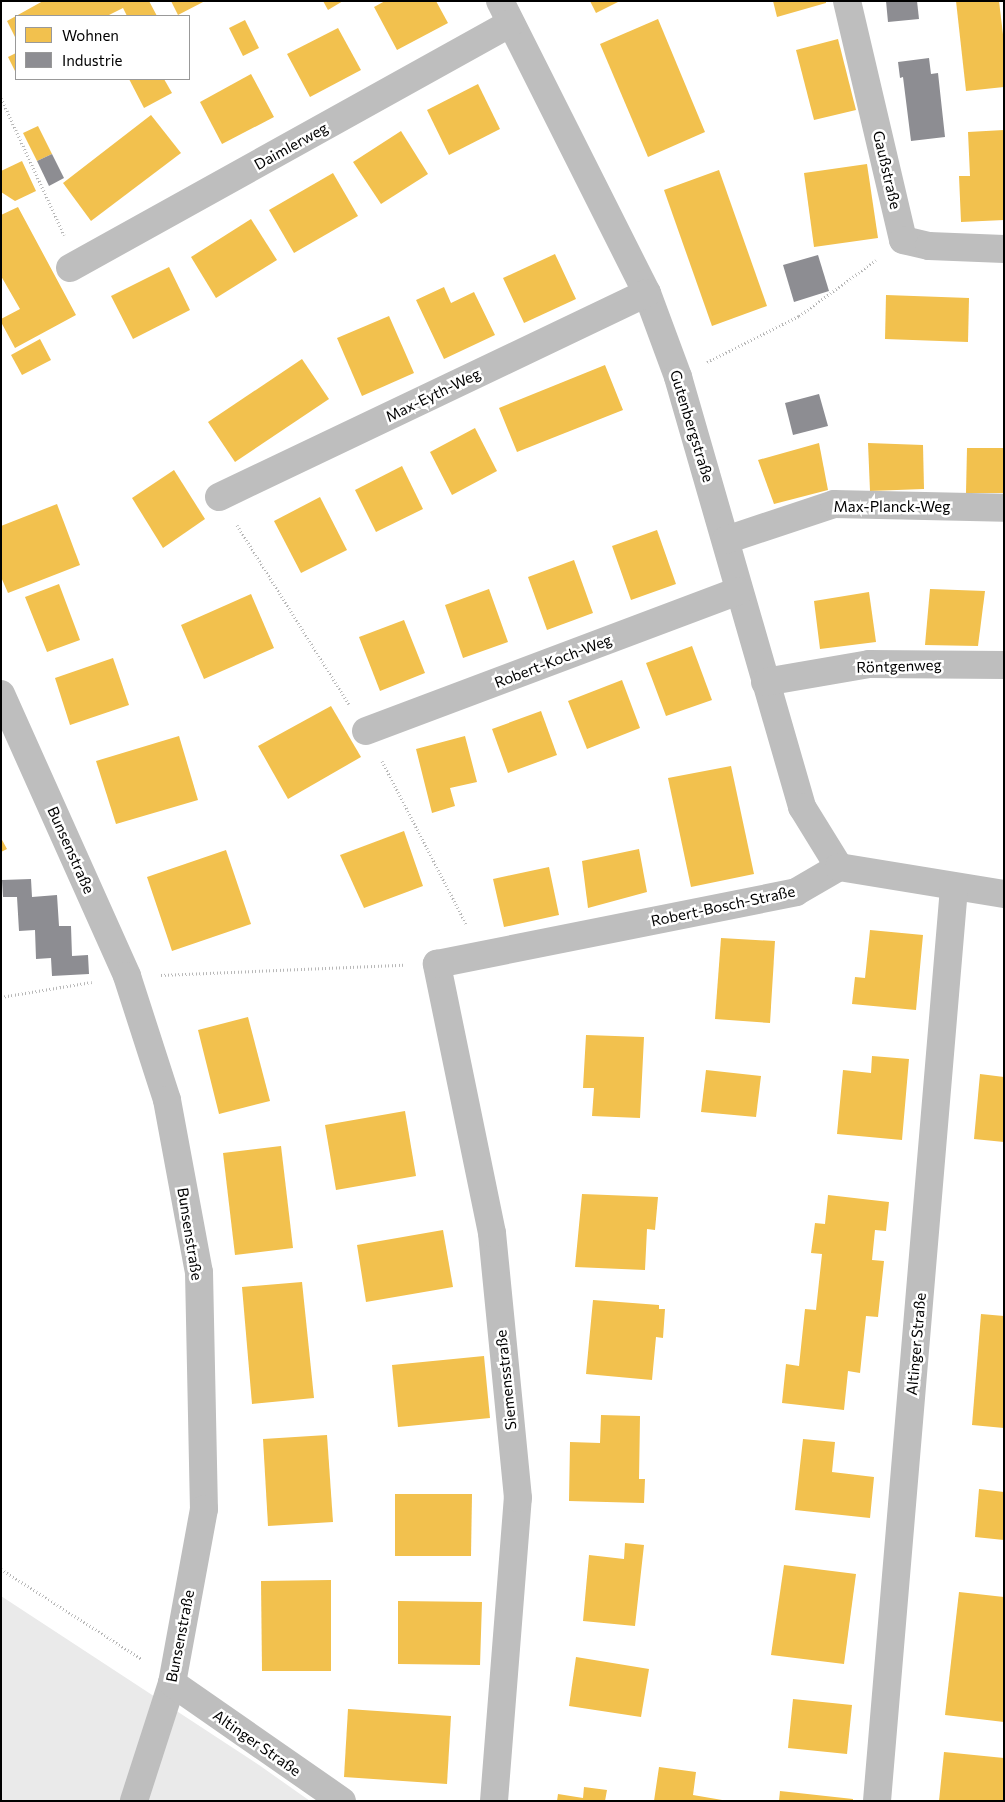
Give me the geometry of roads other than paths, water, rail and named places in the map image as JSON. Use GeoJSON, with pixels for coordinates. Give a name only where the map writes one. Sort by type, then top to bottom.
{"type":"FeatureCollection","features":[{"type":"Feature","properties":{"kind":"street","name":"Gaußstraße"},"geometry":{"type":"LineString","coordinates":[[847,1],[903,240],[929,246],[1004,248]]}},
{"type":"Feature","properties":{"kind":"street","name":"Daimlerweg"},"geometry":{"type":"LineString","coordinates":[[74,267],[506,12]]}},
{"type":"Feature","properties":{"kind":"street","name":"Gutenbergstraße"},"geometry":{"type":"LineString","coordinates":[[506,12],[647,293],[678,376],[802,807],[839,867]]}},
{"type":"Feature","properties":{"kind":"street","name":"Max-Eyth-Weg"},"geometry":{"type":"LineString","coordinates":[[220,497],[647,293]]}},
{"type":"Feature","properties":{"kind":"street","name":"Max-Planck-Weg"},"geometry":{"type":"LineString","coordinates":[[726,540],[834,504],[1004,508]]}},
{"type":"Feature","properties":{"kind":"street","name":"Robert-Koch-Weg"},"geometry":{"type":"LineString","coordinates":[[366,731],[739,591]]}},
{"type":"Feature","properties":{"kind":"street","name":"Röntgenweg"},"geometry":{"type":"LineString","coordinates":[[765,682],[869,664],[1004,665]]}},
{"type":"Feature","properties":{"kind":"street","name":"Bunsenstraße"},"geometry":{"type":"LineString","coordinates":[[1,694],[127,976],[167,1100],[198,1272],[204,1509],[172,1683],[134,1801]]}},
{"type":"Feature","properties":{"kind":"street"},"geometry":{"type":"LineString","coordinates":[[839,867],[1004,894]]}},
{"type":"Feature","properties":{"kind":"street","name":"Robert-Bosch-Straße"},"geometry":{"type":"LineString","coordinates":[[437,964],[796,892],[839,867]]}},
{"type":"Feature","properties":{"kind":"street","name":"Altinger Straße"},"geometry":{"type":"LineString","coordinates":[[877,1801],[954,887]]}},
{"type":"Feature","properties":{"kind":"street","name":"Siemensstraße"},"geometry":{"type":"LineString","coordinates":[[437,964],[492,1233],[518,1498],[494,1801]]}},
{"type":"Feature","properties":{"kind":"street","name":"Altinger Straße"},"geometry":{"type":"LineString","coordinates":[[172,1683],[342,1801]]}}]}
